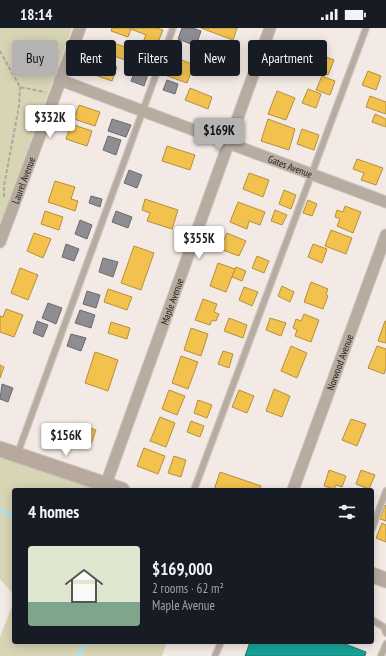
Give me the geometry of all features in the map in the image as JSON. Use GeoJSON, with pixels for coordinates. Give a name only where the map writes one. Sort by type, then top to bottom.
{"type":"FeatureCollection","features":[{"type":"Feature","properties":{"kind":"street","name":"Laurel Avenue"},"geometry":{"type":"LineString","coordinates":[[0,242],[80,28]]}},
{"type":"Feature","properties":{"kind":"street","name":"Maple Avenue"},"geometry":{"type":"LineString","coordinates":[[106,484],[270,28]]}},
{"type":"Feature","properties":{"kind":"street","name":"Gates Avenue"},"geometry":{"type":"LineString","coordinates":[[58,85],[144,111],[386,202]]}},
{"type":"Feature","properties":{"kind":"street","name":"Norwood Avenue"},"geometry":{"type":"LineString","coordinates":[[294,488],[386,236]]}},
{"type":"Feature","properties":{"kind":"street"},"geometry":{"type":"LineString","coordinates":[[0,449],[117,488]]}},
{"type":"Feature","properties":{"kind":"street"},"geometry":{"type":"LineString","coordinates":[[374,576],[386,580]]}},
{"type":"Feature","properties":{"kind":"lane"},"geometry":{"type":"LineString","coordinates":[[17,455],[144,111],[173,28]]}},
{"type":"Feature","properties":{"kind":"lane"},"geometry":{"type":"LineString","coordinates":[[195,488],[366,28]]}},
{"type":"Feature","properties":{"kind":"lane"},"geometry":{"type":"LineString","coordinates":[[374,524],[386,491]]}},
{"type":"Feature","properties":{"kind":"lane"},"geometry":{"type":"LineString","coordinates":[[374,621],[384,627],[386,633]]}},
{"type":"Feature","properties":{"kind":"lane"},"geometry":{"type":"LineString","coordinates":[[216,656],[220,644]]}},
{"type":"Feature","properties":{"kind":"lane"},"geometry":{"type":"LineString","coordinates":[[381,656],[386,644]]}},
{"type":"Feature","properties":{"kind":"path"},"geometry":{"type":"LineString","coordinates":[[0,51],[20,87],[19,106],[4,186],[4,198],[14,205]]}},
{"type":"Feature","properties":{"kind":"path"},"geometry":{"type":"LineString","coordinates":[[20,87],[44,92],[58,85]]}},
{"type":"Feature","properties":{"kind":"shaded area"},"geometry":{"type":"Polygon","coordinates":[[[0,28],[72,28],[68,40],[66,40],[66,44],[58,66],[58,40],[12,40],[12,76],[54,76],[0,225],[0,28]]]}},
{"type":"Feature","properties":{"kind":"shaded area"},"geometry":{"type":"Polygon","coordinates":[[[0,457],[93,488],[12,488],[12,593],[0,579],[0,457]]]}},
{"type":"Feature","properties":{"kind":"shaded area"},"geometry":{"type":"Polygon","coordinates":[[[12,606],[12,644],[166,644],[162,656],[0,656],[0,637],[12,606]]]}},
{"type":"Feature","properties":{"kind":"building: Homes"},"geometry":{"type":"Polygon","coordinates":[[[112,28],[157,28],[163,30],[159,40],[144,40],[146,35],[131,29],[128,37],[111,31],[112,28]]]}},
{"type":"Feature","properties":{"kind":"building: Homes"},"geometry":{"type":"Polygon","coordinates":[[[201,28],[237,28],[233,40],[201,28]]]}},
{"type":"Feature","properties":{"kind":"building: Homes"},"geometry":{"type":"Polygon","coordinates":[[[116,44],[124,46],[124,60],[116,57],[116,44]]]}},
{"type":"Feature","properties":{"kind":"building: Homes"},"geometry":{"type":"Polygon","coordinates":[[[327,57],[334,60],[327,75],[327,57]]]}},
{"type":"Feature","properties":{"kind":"building: Homes"},"geometry":{"type":"Polygon","coordinates":[[[182,60],[190,63],[190,75],[187,83],[168,76],[182,76],[182,60]]]}},
{"type":"Feature","properties":{"kind":"building: Homes"},"geometry":{"type":"Polygon","coordinates":[[[368,71],[381,76],[376,90],[362,85],[368,71]]]}},
{"type":"Feature","properties":{"kind":"building: Homes"},"geometry":{"type":"Polygon","coordinates":[[[98,76],[114,76],[112,81],[98,76]]]}},
{"type":"Feature","properties":{"kind":"building: Homes"},"geometry":{"type":"Polygon","coordinates":[[[322,76],[335,81],[330,95],[316,90],[322,76]]]}},
{"type":"Feature","properties":{"kind":"building: Homes"},"geometry":{"type":"Polygon","coordinates":[[[190,88],[212,97],[208,109],[185,100],[190,88]]]}},
{"type":"Feature","properties":{"kind":"building: Homes"},"geometry":{"type":"Polygon","coordinates":[[[308,89],[321,94],[316,108],[302,103],[308,89]]]}},
{"type":"Feature","properties":{"kind":"building: Homes"},"geometry":{"type":"Polygon","coordinates":[[[277,91],[295,98],[286,120],[268,114],[277,91]]]}},
{"type":"Feature","properties":{"kind":"building: Homes"},"geometry":{"type":"Polygon","coordinates":[[[370,96],[386,102],[386,114],[366,107],[370,96]]]}},
{"type":"Feature","properties":{"kind":"building: Homes"},"geometry":{"type":"Polygon","coordinates":[[[79,105],[100,112],[95,126],[74,119],[79,105]]]}},
{"type":"Feature","properties":{"kind":"building: Homes"},"geometry":{"type":"Polygon","coordinates":[[[375,114],[386,119],[386,127],[372,122],[375,114]]]}},
{"type":"Feature","properties":{"kind":"building: Homes"},"geometry":{"type":"Polygon","coordinates":[[[268,119],[295,129],[289,150],[261,141],[268,119]]]}},
{"type":"Feature","properties":{"kind":"building: Homes"},"geometry":{"type":"Polygon","coordinates":[[[71,124],[92,131],[87,146],[66,139],[71,124]]]}},
{"type":"Feature","properties":{"kind":"building: Homes"},"geometry":{"type":"Polygon","coordinates":[[[302,129],[319,135],[314,150],[297,144],[302,129]]]}},
{"type":"Feature","properties":{"kind":"building: Homes"},"geometry":{"type":"Polygon","coordinates":[[[167,146],[195,155],[190,170],[162,161],[167,146]]]}},
{"type":"Feature","properties":{"kind":"building: Homes"},"geometry":{"type":"Polygon","coordinates":[[[357,159],[383,168],[376,185],[361,180],[364,173],[353,169],[357,159]]]}},
{"type":"Feature","properties":{"kind":"building: Homes"},"geometry":{"type":"Polygon","coordinates":[[[249,173],[269,180],[263,197],[243,189],[249,173]]]}},
{"type":"Feature","properties":{"kind":"building: Homes"},"geometry":{"type":"Polygon","coordinates":[[[55,181],[75,187],[71,199],[78,201],[75,211],[48,202],[55,181]]]}},
{"type":"Feature","properties":{"kind":"building: Homes"},"geometry":{"type":"Polygon","coordinates":[[[284,190],[296,195],[291,209],[279,204],[284,190]]]}},
{"type":"Feature","properties":{"kind":"building: Homes"},"geometry":{"type":"Polygon","coordinates":[[[145,199],[178,210],[172,229],[147,221],[150,213],[142,210],[145,199]]]}},
{"type":"Feature","properties":{"kind":"building: Homes"},"geometry":{"type":"Polygon","coordinates":[[[308,200],[317,204],[312,216],[303,213],[308,200]]]}},
{"type":"Feature","properties":{"kind":"building: Homes"},"geometry":{"type":"Polygon","coordinates":[[[238,202],[265,212],[260,225],[249,221],[247,229],[230,222],[238,202]]]}},
{"type":"Feature","properties":{"kind":"building: Homes"},"geometry":{"type":"Polygon","coordinates":[[[345,206],[361,212],[353,233],[337,226],[340,219],[335,217],[337,210],[343,212],[345,206]]]}},
{"type":"Feature","properties":{"kind":"building: Homes"},"geometry":{"type":"Polygon","coordinates":[[[275,210],[287,215],[282,225],[271,221],[275,210]]]}},
{"type":"Feature","properties":{"kind":"building: Homes"},"geometry":{"type":"Polygon","coordinates":[[[45,211],[63,217],[59,230],[41,224],[45,211]]]}},
{"type":"Feature","properties":{"kind":"building: Homes"},"geometry":{"type":"Polygon","coordinates":[[[331,230],[352,238],[346,254],[325,246],[331,230]]]}},
{"type":"Feature","properties":{"kind":"building: Homes"},"geometry":{"type":"Polygon","coordinates":[[[34,233],[51,239],[43,258],[27,251],[34,233]]]}},
{"type":"Feature","properties":{"kind":"building: Homes"},"geometry":{"type":"Polygon","coordinates":[[[227,233],[246,241],[239,256],[220,249],[227,233]]]}},
{"type":"Feature","properties":{"kind":"building: Homes"},"geometry":{"type":"Polygon","coordinates":[[[313,244],[327,249],[322,263],[308,257],[313,244]]]}},
{"type":"Feature","properties":{"kind":"building: Homes"},"geometry":{"type":"Polygon","coordinates":[[[134,246],[154,253],[141,290],[121,283],[134,246]]]}},
{"type":"Feature","properties":{"kind":"building: Homes"},"geometry":{"type":"Polygon","coordinates":[[[257,256],[269,261],[264,273],[252,268],[257,256]]]}},
{"type":"Feature","properties":{"kind":"building: Homes"},"geometry":{"type":"Polygon","coordinates":[[[218,263],[235,269],[226,292],[210,286],[218,263]]]}},
{"type":"Feature","properties":{"kind":"building: Homes"},"geometry":{"type":"Polygon","coordinates":[[[236,267],[246,271],[242,281],[232,277],[236,267]]]}},
{"type":"Feature","properties":{"kind":"building: Homes"},"geometry":{"type":"Polygon","coordinates":[[[20,268],[38,275],[28,300],[11,293],[20,268]]]}},
{"type":"Feature","properties":{"kind":"building: Homes"},"geometry":{"type":"Polygon","coordinates":[[[311,282],[328,289],[326,294],[328,296],[323,309],[304,302],[311,282]]]}},
{"type":"Feature","properties":{"kind":"building: Homes"},"geometry":{"type":"Polygon","coordinates":[[[282,286],[294,292],[290,302],[278,296],[282,286]]]}},
{"type":"Feature","properties":{"kind":"building: Homes"},"geometry":{"type":"Polygon","coordinates":[[[244,287],[258,292],[252,306],[239,300],[244,287]]]}},
{"type":"Feature","properties":{"kind":"building: Homes"},"geometry":{"type":"Polygon","coordinates":[[[108,289],[132,297],[127,310],[104,302],[108,289]]]}},
{"type":"Feature","properties":{"kind":"building: Homes"},"geometry":{"type":"Polygon","coordinates":[[[203,299],[217,304],[214,312],[219,314],[216,321],[212,320],[210,325],[195,320],[203,299]]]}},
{"type":"Feature","properties":{"kind":"building: Homes"},"geometry":{"type":"Polygon","coordinates":[[[6,309],[23,315],[14,337],[0,332],[0,316],[3,317],[6,309]]]}},
{"type":"Feature","properties":{"kind":"building: Homes"},"geometry":{"type":"Polygon","coordinates":[[[304,314],[319,320],[311,342],[295,336],[297,330],[293,328],[296,319],[301,321],[304,314]]]}},
{"type":"Feature","properties":{"kind":"building: Homes"},"geometry":{"type":"Polygon","coordinates":[[[229,318],[247,325],[243,338],[224,331],[229,318]]]}},
{"type":"Feature","properties":{"kind":"building: Homes"},"geometry":{"type":"Polygon","coordinates":[[[270,318],[286,323],[281,336],[266,330],[270,318]]]}},
{"type":"Feature","properties":{"kind":"building: Homes"},"geometry":{"type":"Polygon","coordinates":[[[386,321],[386,343],[378,341],[386,321]]]}},
{"type":"Feature","properties":{"kind":"building: Homes"},"geometry":{"type":"Polygon","coordinates":[[[111,322],[130,328],[127,339],[108,333],[111,322]]]}},
{"type":"Feature","properties":{"kind":"building: Homes"},"geometry":{"type":"Polygon","coordinates":[[[191,328],[208,334],[201,356],[184,350],[191,328]]]}},
{"type":"Feature","properties":{"kind":"building: Homes"},"geometry":{"type":"Polygon","coordinates":[[[291,346],[307,353],[297,378],[281,371],[291,346]]]}},
{"type":"Feature","properties":{"kind":"building: Homes"},"geometry":{"type":"Polygon","coordinates":[[[377,346],[386,349],[386,368],[384,374],[368,368],[377,346]]]}},
{"type":"Feature","properties":{"kind":"building: Homes"},"geometry":{"type":"Polygon","coordinates":[[[223,351],[233,354],[229,368],[218,364],[223,351]]]}},
{"type":"Feature","properties":{"kind":"building: Homes"},"geometry":{"type":"Polygon","coordinates":[[[95,352],[118,360],[108,391],[85,383],[95,352]]]}},
{"type":"Feature","properties":{"kind":"building: Homes"},"geometry":{"type":"Polygon","coordinates":[[[181,356],[198,362],[188,389],[172,383],[181,356]]]}},
{"type":"Feature","properties":{"kind":"building: Homes"},"geometry":{"type":"Polygon","coordinates":[[[0,365],[4,367],[0,378],[0,365]]]}},
{"type":"Feature","properties":{"kind":"building: Homes"},"geometry":{"type":"Polygon","coordinates":[[[274,389],[290,396],[282,417],[266,411],[274,389]]]}},
{"type":"Feature","properties":{"kind":"building: Homes"},"geometry":{"type":"Polygon","coordinates":[[[169,390],[185,396],[177,415],[162,409],[169,390]]]}},
{"type":"Feature","properties":{"kind":"building: Homes"},"geometry":{"type":"Polygon","coordinates":[[[239,390],[254,396],[247,413],[232,407],[239,390]]]}},
{"type":"Feature","properties":{"kind":"building: Homes"},"geometry":{"type":"Polygon","coordinates":[[[198,400],[212,405],[207,418],[194,413],[198,400]]]}},
{"type":"Feature","properties":{"kind":"building: Homes"},"geometry":{"type":"Polygon","coordinates":[[[160,417],[175,423],[166,447],[150,441],[160,417]]]}},
{"type":"Feature","properties":{"kind":"building: Homes"},"geometry":{"type":"Polygon","coordinates":[[[351,419],[366,424],[357,446],[342,440],[351,419]]]}},
{"type":"Feature","properties":{"kind":"building: Homes"},"geometry":{"type":"Polygon","coordinates":[[[191,421],[204,426],[200,437],[187,432],[191,421]]]}},
{"type":"Feature","properties":{"kind":"building: Homes"},"geometry":{"type":"Polygon","coordinates":[[[76,423],[96,430],[91,444],[71,437],[76,423]]]}},
{"type":"Feature","properties":{"kind":"building: Homes"},"geometry":{"type":"Polygon","coordinates":[[[144,448],[165,456],[158,474],[137,466],[144,448]]]}},
{"type":"Feature","properties":{"kind":"building: Homes"},"geometry":{"type":"Polygon","coordinates":[[[174,456],[186,460],[181,477],[168,473],[174,456]]]}},
{"type":"Feature","properties":{"kind":"building: Homes"},"geometry":{"type":"Polygon","coordinates":[[[329,470],[346,476],[342,487],[336,485],[334,488],[324,486],[329,470]]]}},
{"type":"Feature","properties":{"kind":"building: Homes"},"geometry":{"type":"Polygon","coordinates":[[[361,470],[375,475],[369,488],[356,484],[361,470]]]}},
{"type":"Feature","properties":{"kind":"building: Homes"},"geometry":{"type":"Polygon","coordinates":[[[220,472],[261,486],[260,488],[215,488],[220,472]]]}},
{"type":"Feature","properties":{"kind":"building: Homes"},"geometry":{"type":"Polygon","coordinates":[[[385,505],[386,506],[386,521],[380,519],[385,505]]]}},
{"type":"Feature","properties":{"kind":"building: Homes"},"geometry":{"type":"Polygon","coordinates":[[[382,523],[386,525],[386,542],[376,538],[382,523]]]}},
{"type":"Feature","properties":{"kind":"building: Public"},"geometry":{"type":"Polygon","coordinates":[[[249,644],[345,644],[366,652],[365,656],[245,656],[249,644]]]}},
{"type":"Feature","properties":{"kind":"building: Industry"},"geometry":{"type":"Polygon","coordinates":[[[182,28],[193,28],[201,31],[198,40],[190,40],[190,44],[178,39],[182,28]]]}},
{"type":"Feature","properties":{"kind":"building: Industry"},"geometry":{"type":"Polygon","coordinates":[[[133,76],[147,76],[144,86],[131,81],[133,76]]]}},
{"type":"Feature","properties":{"kind":"building: Industry"},"geometry":{"type":"Polygon","coordinates":[[[167,80],[178,84],[175,94],[163,90],[167,80]]]}},
{"type":"Feature","properties":{"kind":"building: Industry"},"geometry":{"type":"Polygon","coordinates":[[[112,119],[131,125],[126,137],[108,131],[112,119]]]}},
{"type":"Feature","properties":{"kind":"building: Industry"},"geometry":{"type":"Polygon","coordinates":[[[108,136],[121,140],[116,155],[103,150],[108,136]]]}},
{"type":"Feature","properties":{"kind":"building: Industry"},"geometry":{"type":"Polygon","coordinates":[[[129,170],[142,175],[137,188],[124,183],[129,170]]]}},
{"type":"Feature","properties":{"kind":"building: Industry"},"geometry":{"type":"Polygon","coordinates":[[[91,196],[102,199],[100,207],[89,203],[91,196]]]}},
{"type":"Feature","properties":{"kind":"building: Industry"},"geometry":{"type":"Polygon","coordinates":[[[116,211],[132,217],[128,228],[112,222],[116,211]]]}},
{"type":"Feature","properties":{"kind":"building: Industry"},"geometry":{"type":"Polygon","coordinates":[[[80,220],[92,225],[87,239],[75,234],[80,220]]]}},
{"type":"Feature","properties":{"kind":"building: Industry"},"geometry":{"type":"Polygon","coordinates":[[[66,244],[79,249],[74,261],[62,257],[66,244]]]}},
{"type":"Feature","properties":{"kind":"building: Industry"},"geometry":{"type":"Polygon","coordinates":[[[103,258],[118,262],[113,277],[99,272],[103,258]]]}},
{"type":"Feature","properties":{"kind":"building: Industry"},"geometry":{"type":"Polygon","coordinates":[[[87,291],[100,295],[96,308],[83,304],[87,291]]]}},
{"type":"Feature","properties":{"kind":"building: Industry"},"geometry":{"type":"Polygon","coordinates":[[[48,303],[62,308],[56,324],[42,318],[48,303]]]}},
{"type":"Feature","properties":{"kind":"building: Industry"},"geometry":{"type":"Polygon","coordinates":[[[80,310],[95,315],[91,328],[75,323],[80,310]]]}},
{"type":"Feature","properties":{"kind":"building: Industry"},"geometry":{"type":"Polygon","coordinates":[[[37,321],[48,325],[43,337],[33,333],[37,321]]]}},
{"type":"Feature","properties":{"kind":"building: Industry"},"geometry":{"type":"Polygon","coordinates":[[[71,334],[86,338],[81,351],[67,346],[71,334]]]}},
{"type":"Feature","properties":{"kind":"building: Industry"},"geometry":{"type":"Polygon","coordinates":[[[2,384],[13,388],[8,402],[0,399],[2,384]]]}},
{"type":"Feature","properties":{"kind":"building: Industry"},"geometry":{"type":"Polygon","coordinates":[[[59,427],[71,430],[67,440],[56,436],[59,427]]]}},
{"type":"Feature","properties":{"kind":"waterway"},"geometry":{"type":"LineString","coordinates":[[0,510],[12,516]]}},
{"type":"Feature","properties":{"kind":"waterway"},"geometry":{"type":"LineString","coordinates":[[79,656],[84,644]]}}]}
